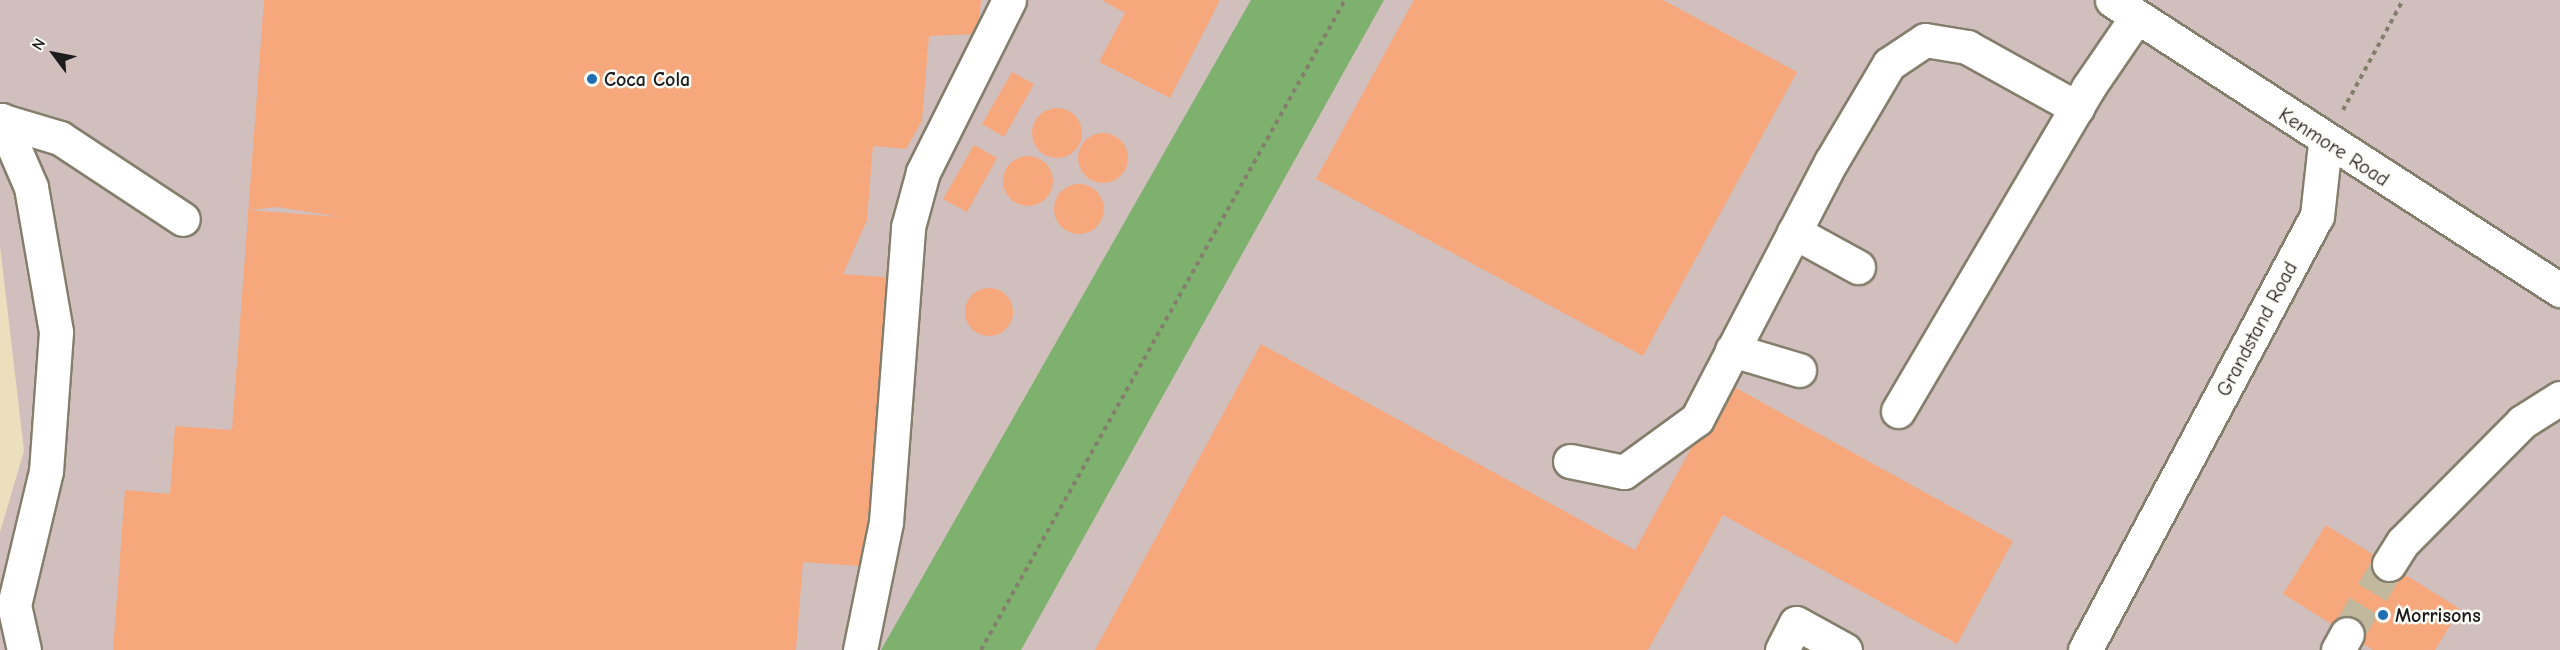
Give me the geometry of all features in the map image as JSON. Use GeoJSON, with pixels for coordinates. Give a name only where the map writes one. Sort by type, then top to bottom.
{"type":"FeatureCollection","features":[{"type":"Feature","properties":{"kind":"street"},"geometry":{"type":"LineString","coordinates":[[860,650],[886,522],[908,227],[923,172],[1009,0]]}},
{"type":"Feature","properties":{"kind":"street"},"geometry":{"type":"LineString","coordinates":[[1898,411],[2077,108],[2124,9]]}},
{"type":"Feature","properties":{"kind":"street","name":"Kenmore Road"},"geometry":{"type":"LineString","coordinates":[[2124,9],[2325,142],[2560,290]]}},
{"type":"Feature","properties":{"kind":"street"},"geometry":{"type":"LineString","coordinates":[[1570,462],[1624,472],[1661,448],[1697,419],[1794,232],[1889,64],[1925,40],[1967,47],[2077,108]]}},
{"type":"Feature","properties":{"kind":"street"},"geometry":{"type":"LineString","coordinates":[[1,120],[60,138],[183,219]]}},
{"type":"Feature","properties":{"kind":"street"},"geometry":{"type":"LineString","coordinates":[[1,120],[31,187],[56,332],[46,471],[14,605],[24,650]]}},
{"type":"Feature","properties":{"kind":"street","name":"Grandstand Road"},"geometry":{"type":"LineString","coordinates":[[2085,650],[2317,216],[2325,142]]}},
{"type":"Feature","properties":{"kind":"street"},"geometry":{"type":"LineString","coordinates":[[1794,232],[1858,267]]}},
{"type":"Feature","properties":{"kind":"street"},"geometry":{"type":"LineString","coordinates":[[1732,350],[1798,370]]}},
{"type":"Feature","properties":{"kind":"street"},"geometry":{"type":"LineString","coordinates":[[2389,564],[2403,542],[2522,422],[2560,398]]}},
{"type":"Feature","properties":{"kind":"street"},"geometry":{"type":"LineString","coordinates":[[1782,650],[1796,623],[1845,650]]}},
{"type":"Feature","properties":{"kind":"path"},"geometry":{"type":"LineString","coordinates":[[981,650],[1345,0]]}},
{"type":"Feature","properties":{"kind":"path"},"geometry":{"type":"LineString","coordinates":[[2325,142],[2403,0]]}},
{"type":"Feature","properties":{"kind":"shaded area"},"geometry":{"type":"Polygon","coordinates":[[[0,0],[2560,0],[2560,650],[0,650],[0,532],[24,451],[0,246],[0,0]]]}},
{"type":"Feature","properties":{"kind":"green space"},"geometry":{"type":"Polygon","coordinates":[[[1251,0],[1384,0],[1021,650],[881,650],[1251,0]]]}},
{"type":"Feature","properties":{"kind":"building"},"geometry":{"type":"Polygon","coordinates":[[[264,0],[981,0],[978,34],[929,36],[922,121],[906,149],[873,146],[867,220],[843,274],[895,278],[873,567],[803,562],[796,650],[113,650],[125,490],[170,494],[175,426],[232,430],[264,0]],[[277,207],[249,210],[341,217],[277,207]]]}},
{"type":"Feature","properties":{"kind":"building"},"geometry":{"type":"Polygon","coordinates":[[[1102,0],[1220,0],[1170,98],[1099,62],[1125,13],[1102,0]]]}},
{"type":"Feature","properties":{"kind":"building"},"geometry":{"type":"Polygon","coordinates":[[[1414,0],[1663,0],[1797,72],[1643,356],[1316,179],[1414,0]]]}},
{"type":"Feature","properties":{"kind":"building"},"geometry":{"type":"Polygon","coordinates":[[[1012,72],[1034,84],[1004,137],[982,124],[1012,72]]]}},
{"type":"Feature","properties":{"kind":"building"},"geometry":{"type":"Polygon","coordinates":[[[1057,108],[1075,115],[1082,133],[1075,151],[1057,158],[1039,151],[1032,133],[1039,115],[1057,108]]]}},
{"type":"Feature","properties":{"kind":"building"},"geometry":{"type":"Polygon","coordinates":[[[1103,133],[1121,140],[1128,158],[1121,176],[1103,183],[1085,176],[1078,158],[1085,140],[1103,133]]]}},
{"type":"Feature","properties":{"kind":"building"},"geometry":{"type":"Polygon","coordinates":[[[974,145],[997,158],[967,212],[943,199],[974,145]]]}},
{"type":"Feature","properties":{"kind":"building"},"geometry":{"type":"Polygon","coordinates":[[[1028,156],[1046,163],[1053,181],[1046,199],[1028,206],[1010,199],[1003,181],[1010,163],[1028,156]]]}},
{"type":"Feature","properties":{"kind":"building"},"geometry":{"type":"Polygon","coordinates":[[[1079,184],[1097,191],[1104,209],[1097,227],[1079,234],[1061,227],[1054,209],[1061,191],[1079,184]]]}},
{"type":"Feature","properties":{"kind":"building"},"geometry":{"type":"Polygon","coordinates":[[[984,288],[994,288],[1009,298],[1013,312],[1012,321],[1003,332],[994,336],[984,336],[969,326],[965,317],[965,307],[975,292],[984,288]]]}},
{"type":"Feature","properties":{"kind":"building"},"geometry":{"type":"Polygon","coordinates":[[[1261,344],[1635,550],[1727,383],[2013,541],[1957,644],[1723,515],[1648,650],[1095,650],[1261,344]]]}},
{"type":"Feature","properties":{"kind":"building"},"geometry":{"type":"Polygon","coordinates":[[[2326,525],[2460,609],[2435,650],[2373,650],[2283,594],[2326,525]]]}},
{"type":"Feature","properties":{"kind":"tunnel"},"geometry":{"type":"LineString","coordinates":[[2347,634],[2389,564]]}},
{"type":"Feature","properties":{"kind":"place","name":"Coca Cola"},"geometry":{"type":"Point","coordinates":[592,79]}},
{"type":"Feature","properties":{"kind":"place","name":"Morrisons"},"geometry":{"type":"Point","coordinates":[2383,615]}}]}
